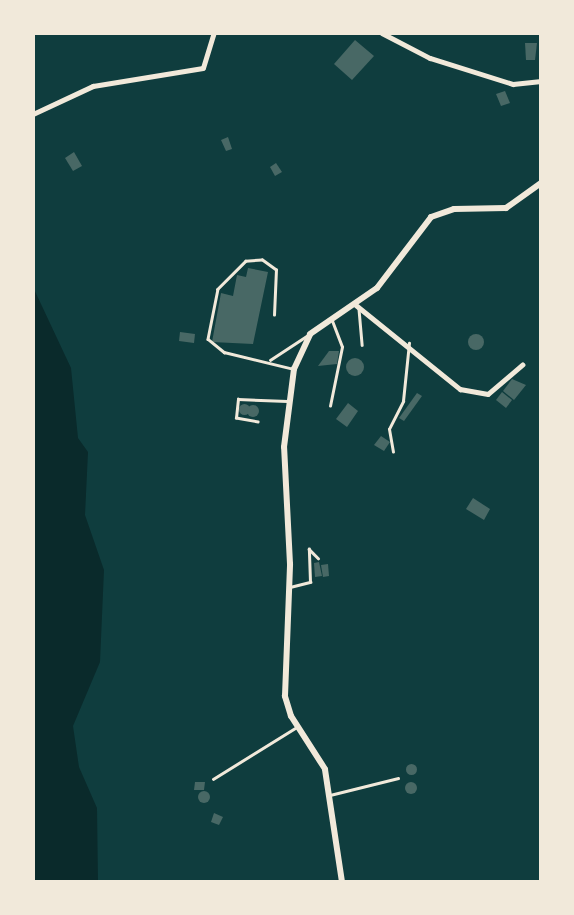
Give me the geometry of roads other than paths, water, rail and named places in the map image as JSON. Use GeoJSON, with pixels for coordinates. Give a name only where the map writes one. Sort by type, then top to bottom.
{"type":"FeatureCollection","features":[{"type":"Feature","properties":{"kind":"street"},"geometry":{"type":"LineString","coordinates":[[33,114],[93,86],[203,68],[214,33]]}},
{"type":"Feature","properties":{"kind":"street"},"geometry":{"type":"LineString","coordinates":[[382,33],[430,58],[513,84],[541,81]]}},
{"type":"Feature","properties":{"kind":"street"},"geometry":{"type":"LineString","coordinates":[[342,882],[330,795],[321,760],[297,727],[285,696],[290,587],[288,401],[294,369],[310,334],[357,307],[377,288],[431,217],[454,209],[506,208],[541,183]]}},
{"type":"Feature","properties":{"kind":"street"},"geometry":{"type":"LineString","coordinates":[[357,307],[409,343],[440,378],[478,394],[488,394],[522,365]]}},
{"type":"Feature","properties":{"kind":"lane"},"geometry":{"type":"LineString","coordinates":[[274,315],[276,270],[254,259],[225,278],[207,331],[216,349],[270,360],[294,369]]}},
{"type":"Feature","properties":{"kind":"lane"},"geometry":{"type":"LineString","coordinates":[[357,307],[362,345]]}},
{"type":"Feature","properties":{"kind":"lane"},"geometry":{"type":"LineString","coordinates":[[330,406],[342,347],[332,321]]}},
{"type":"Feature","properties":{"kind":"lane"},"geometry":{"type":"LineString","coordinates":[[270,360],[310,334]]}},
{"type":"Feature","properties":{"kind":"lane"},"geometry":{"type":"LineString","coordinates":[[393,452],[389,429],[402,407],[409,343]]}},
{"type":"Feature","properties":{"kind":"lane"},"geometry":{"type":"LineString","coordinates":[[258,422],[236,418],[238,398],[288,401]]}},
{"type":"Feature","properties":{"kind":"lane"},"geometry":{"type":"LineString","coordinates":[[290,587],[310,582],[309,549],[318,558]]}},
{"type":"Feature","properties":{"kind":"lane"},"geometry":{"type":"LineString","coordinates":[[213,779],[297,727]]}},
{"type":"Feature","properties":{"kind":"lane"},"geometry":{"type":"LineString","coordinates":[[330,795],[398,778]]}},
{"type":"Feature","properties":{"kind":"water"},"geometry":{"type":"Polygon","coordinates":[[[33,287],[71,368],[78,438],[88,452],[85,515],[104,570],[100,662],[73,726],[79,767],[97,808],[98,882],[33,882],[33,287]]]}}]}
